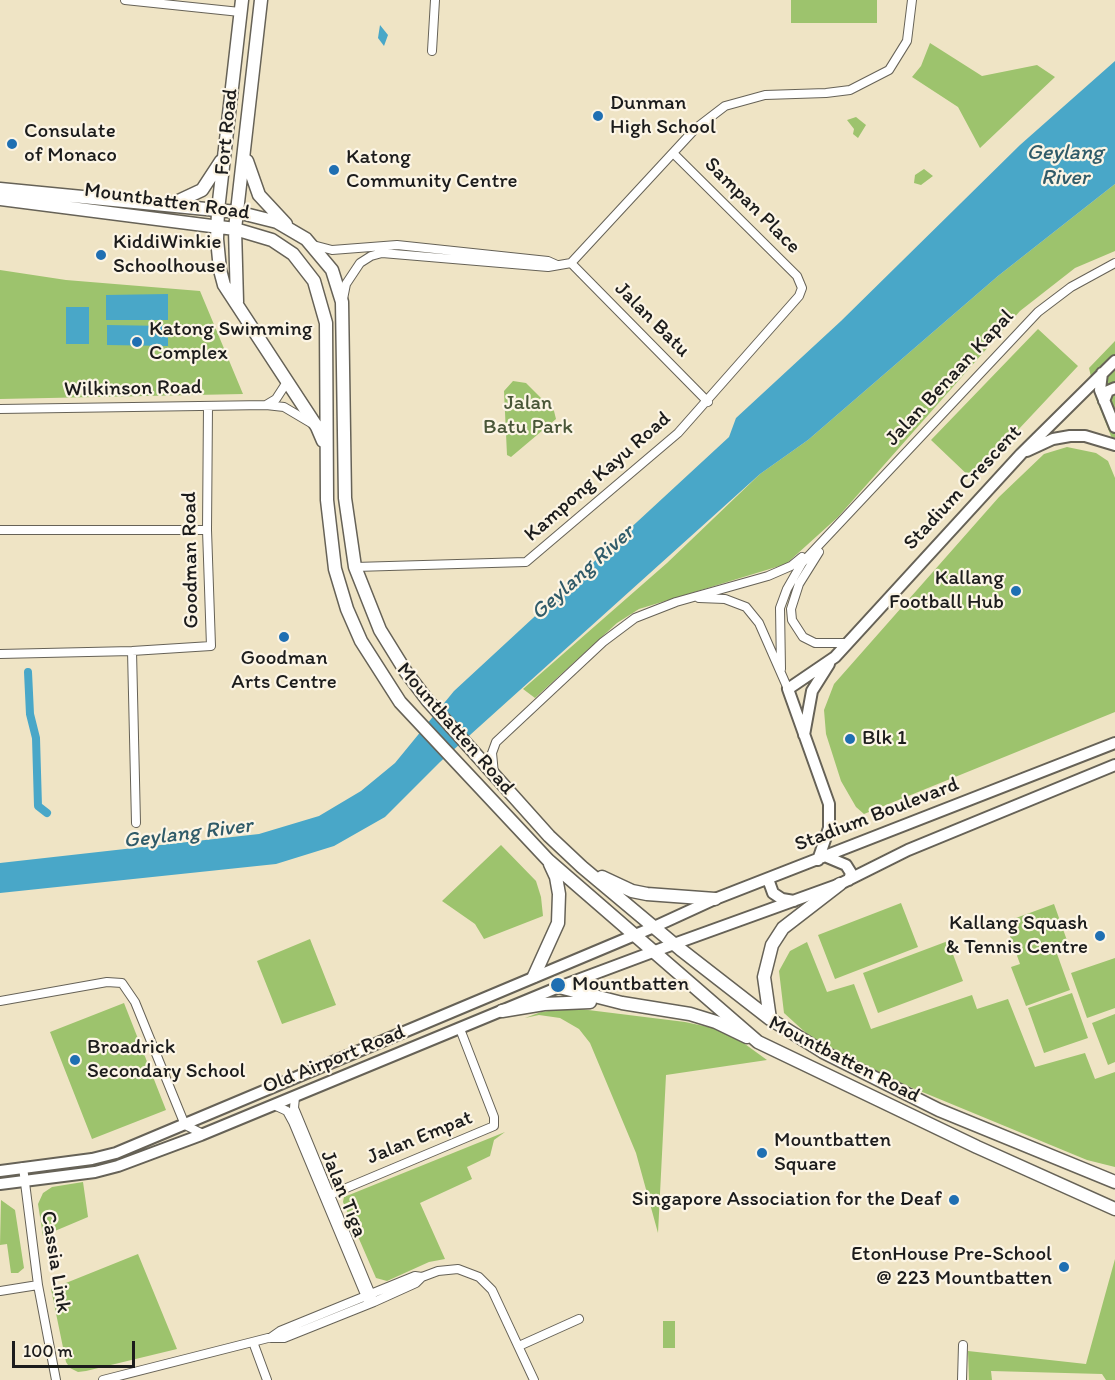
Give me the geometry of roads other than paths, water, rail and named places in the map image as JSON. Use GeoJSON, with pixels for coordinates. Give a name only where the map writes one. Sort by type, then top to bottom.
{"type":"FeatureCollection","features":[{"type":"Feature","properties":{"kind":"main road","name":"Fort Road"},"geometry":{"type":"LineString","coordinates":[[237,303],[235,229],[261,0]]}},
{"type":"Feature","properties":{"kind":"main road","name":"Fort Road"},"geometry":{"type":"LineString","coordinates":[[241,6],[218,210],[217,255],[222,278],[317,427],[326,448]]}},
{"type":"Feature","properties":{"kind":"main road"},"geometry":{"type":"LineString","coordinates":[[245,154],[259,195],[290,228]]}},
{"type":"Feature","properties":{"kind":"main road"},"geometry":{"type":"LineString","coordinates":[[172,204],[202,190],[214,175],[224,155]]}},
{"type":"Feature","properties":{"kind":"main road","name":"Mountbatten Road"},"geometry":{"type":"LineString","coordinates":[[0,189],[237,212],[268,219],[290,228],[312,244],[332,270],[342,302],[345,498],[355,567],[380,630],[406,672],[428,701],[582,867],[674,944],[770,1019],[823,1052],[939,1110],[1115,1182]]}},
{"type":"Feature","properties":{"kind":"main road","name":"Mountbatten Road"},"geometry":{"type":"LineString","coordinates":[[0,199],[235,229],[260,235],[280,244],[301,262],[318,291],[326,323],[329,536],[335,569],[347,609],[361,640],[387,686],[416,720],[548,860],[759,1042],[1115,1209]]}},
{"type":"Feature","properties":{"kind":"main road"},"geometry":{"type":"LineString","coordinates":[[534,976],[558,922],[559,894],[556,877],[548,860]]}},
{"type":"Feature","properties":{"kind":"main road"},"geometry":{"type":"LineString","coordinates":[[582,867],[632,891],[690,899],[715,899]]}},
{"type":"Feature","properties":{"kind":"main road"},"geometry":{"type":"LineString","coordinates":[[770,1019],[764,977],[772,945],[783,928],[844,882]]}},
{"type":"Feature","properties":{"kind":"main road"},"geometry":{"type":"LineString","coordinates":[[559,987],[622,1003],[690,1014],[716,1022],[759,1042]]}},
{"type":"Feature","properties":{"kind":"main road"},"geometry":{"type":"LineString","coordinates":[[502,1011],[576,1001],[622,1003]]}},
{"type":"Feature","properties":{"kind":"street","name":"Fort Road"},"geometry":{"type":"LineString","coordinates":[[125,0],[241,6]]}},
{"type":"Feature","properties":{"kind":"street"},"geometry":{"type":"LineString","coordinates":[[432,51],[435,0]]}},
{"type":"Feature","properties":{"kind":"street"},"geometry":{"type":"LineString","coordinates":[[342,302],[346,284],[356,269],[371,256],[382,253],[548,267],[571,263],[694,129],[728,104],[765,95],[850,90],[889,69],[907,41],[912,0]]}},
{"type":"Feature","properties":{"kind":"street","name":"Sampan Place"},"geometry":{"type":"LineString","coordinates":[[673,153],[797,276],[802,288]]}},
{"type":"Feature","properties":{"kind":"street"},"geometry":{"type":"LineString","coordinates":[[312,244],[332,250],[380,244],[397,245],[548,261],[557,265]]}},
{"type":"Feature","properties":{"kind":"street","name":"Jalan Batu"},"geometry":{"type":"LineString","coordinates":[[571,263],[708,402]]}},
{"type":"Feature","properties":{"kind":"street","name":"Jalan Benaan Kapal"},"geometry":{"type":"LineString","coordinates":[[780,669],[778,626],[783,598],[802,563],[828,538],[1038,312],[1071,287],[1115,263]]}},
{"type":"Feature","properties":{"kind":"street","name":"Kampong Kayu Road"},"geometry":{"type":"LineString","coordinates":[[355,567],[526,562],[644,464],[708,402],[799,296],[802,288]]}},
{"type":"Feature","properties":{"kind":"street","name":"Stadium Crescent"},"geometry":{"type":"LineString","coordinates":[[788,689],[834,657],[1021,453],[1102,372],[1115,362]]}},
{"type":"Feature","properties":{"kind":"street"},"geometry":{"type":"LineString","coordinates":[[1102,372],[1100,382],[1104,401],[1115,427]]}},
{"type":"Feature","properties":{"kind":"street"},"geometry":{"type":"LineString","coordinates":[[266,405],[276,399],[288,382]]}},
{"type":"Feature","properties":{"kind":"street"},"geometry":{"type":"LineString","coordinates":[[1104,401],[1108,391],[1115,388]]}},
{"type":"Feature","properties":{"kind":"street","name":"Wilkinson Road"},"geometry":{"type":"LineString","coordinates":[[0,409],[266,405],[284,407],[317,427]]}},
{"type":"Feature","properties":{"kind":"street","name":"Goodman Road"},"geometry":{"type":"LineString","coordinates":[[0,654],[132,651],[211,646],[207,530],[208,406]]}},
{"type":"Feature","properties":{"kind":"street"},"geometry":{"type":"LineString","coordinates":[[1021,453],[1053,439],[1070,436],[1086,436],[1115,445]]}},
{"type":"Feature","properties":{"kind":"street"},"geometry":{"type":"LineString","coordinates":[[0,530],[207,530]]}},
{"type":"Feature","properties":{"kind":"street"},"geometry":{"type":"LineString","coordinates":[[828,538],[799,584],[791,609],[792,620],[803,637],[815,643],[847,643]]}},
{"type":"Feature","properties":{"kind":"street","name":"Jalan Benaan Kapal"},"geometry":{"type":"LineString","coordinates":[[494,774],[492,753],[496,742],[603,642],[635,618],[691,598],[768,576],[791,566],[828,538]]}},
{"type":"Feature","properties":{"kind":"street","name":"Jalan Benaan Kapal"},"geometry":{"type":"LineString","coordinates":[[691,598],[725,599],[746,607],[759,623],[788,689],[804,738]]}},
{"type":"Feature","properties":{"kind":"street"},"geometry":{"type":"LineString","coordinates":[[132,651],[136,823]]}},
{"type":"Feature","properties":{"kind":"street"},"geometry":{"type":"LineString","coordinates":[[834,657],[812,691],[804,738],[829,804],[829,828],[822,858],[846,865],[851,873],[844,882]]}},
{"type":"Feature","properties":{"kind":"street","name":"Stadium Boulevard"},"geometry":{"type":"LineString","coordinates":[[654,927],[715,899],[1115,743]]}},
{"type":"Feature","properties":{"kind":"street","name":"Stadium Boulevard"},"geometry":{"type":"LineString","coordinates":[[674,944],[844,882],[908,850],[1115,765]]}},
{"type":"Feature","properties":{"kind":"street"},"geometry":{"type":"LineString","coordinates":[[768,879],[773,893],[782,899],[795,901]]}},
{"type":"Feature","properties":{"kind":"street","name":"Old Airport Road"},"geometry":{"type":"LineString","coordinates":[[0,1171],[105,1156],[185,1125],[654,927]]}},
{"type":"Feature","properties":{"kind":"street","name":"Old Airport Road"},"geometry":{"type":"LineString","coordinates":[[0,1184],[95,1172],[203,1134],[559,987],[674,944]]}},
{"type":"Feature","properties":{"kind":"street"},"geometry":{"type":"LineString","coordinates":[[0,1000],[107,982],[122,983],[135,1002],[185,1125],[203,1134]]}},
{"type":"Feature","properties":{"kind":"street","name":"Jalan Empat"},"geometry":{"type":"LineString","coordinates":[[328,1196],[494,1126],[494,1117],[460,1029]]}},
{"type":"Feature","properties":{"kind":"street","name":"Jalan Tiga"},"geometry":{"type":"LineString","coordinates":[[295,1096],[294,1108],[370,1300]]}},
{"type":"Feature","properties":{"kind":"street","name":"Jalan Tiga"},"geometry":{"type":"LineString","coordinates":[[274,1105],[287,1111],[328,1196]]}},
{"type":"Feature","properties":{"kind":"street","name":"Cassia Link"},"geometry":{"type":"LineString","coordinates":[[23,1167],[39,1285],[56,1380]]}},
{"type":"Feature","properties":{"kind":"street"},"geometry":{"type":"LineString","coordinates":[[103,1380],[268,1338],[280,1331],[370,1300],[415,1276],[422,1277],[438,1271],[458,1269],[479,1277],[492,1290],[534,1380]]}},
{"type":"Feature","properties":{"kind":"street"},"geometry":{"type":"LineString","coordinates":[[0,1291],[39,1285]]}},
{"type":"Feature","properties":{"kind":"street"},"geometry":{"type":"LineString","coordinates":[[519,1346],[579,1319]]}},
{"type":"Feature","properties":{"kind":"street"},"geometry":{"type":"LineString","coordinates":[[253,1342],[267,1380]]}},
{"type":"Feature","properties":{"kind":"street"},"geometry":{"type":"LineString","coordinates":[[962,1380],[963,1345]]}},
{"type":"Feature","properties":{"kind":"street","name":"Cassia Link"},"geometry":{"type":"LineString","coordinates":[[53,1362],[60,1380]]}},
{"type":"Feature","properties":{"kind":"water"},"geometry":{"type":"Polygon","coordinates":[[[380,25],[388,35],[384,46],[378,38],[380,25]]]}},
{"type":"Feature","properties":{"kind":"water","name":"Geylang River"},"geometry":{"type":"Polygon","coordinates":[[[1115,61],[1115,184],[998,276],[808,440],[760,474],[440,762],[385,817],[334,846],[276,864],[0,893],[0,863],[259,834],[319,816],[361,791],[395,763],[454,691],[729,437],[736,418],[841,321],[1020,145],[1115,61]]]}},
{"type":"Feature","properties":{"kind":"water"},"geometry":{"type":"Polygon","coordinates":[[[168,294],[168,320],[106,320],[106,295],[168,294]]]}},
{"type":"Feature","properties":{"kind":"water"},"geometry":{"type":"Polygon","coordinates":[[[66,307],[89,307],[89,344],[66,344],[66,307]]]}},
{"type":"Feature","properties":{"kind":"water"},"geometry":{"type":"Polygon","coordinates":[[[107,325],[168,326],[168,346],[107,345],[107,325]]]}},
{"type":"Feature","properties":{"kind":"waterway"},"geometry":{"type":"LineString","coordinates":[[28,672],[30,714],[36,738],[38,806],[47,813]]}},
{"type":"Feature","properties":{"kind":"place","name":"Dunman High School"},"geometry":{"type":"Point","coordinates":[598,116]}},
{"type":"Feature","properties":{"kind":"place","name":"Consulate of Monaco"},"geometry":{"type":"Point","coordinates":[12,144]}},
{"type":"Feature","properties":{"kind":"place","name":"Katong Community Centre"},"geometry":{"type":"Point","coordinates":[334,170]}},
{"type":"Feature","properties":{"kind":"place","name":"KiddiWinkie Schoolhouse"},"geometry":{"type":"Point","coordinates":[101,255]}},
{"type":"Feature","properties":{"kind":"place","name":"Katong Swimming Complex"},"geometry":{"type":"Point","coordinates":[137,342]}},
{"type":"Feature","properties":{"kind":"place","name":"Kallang Football Hub"},"geometry":{"type":"Point","coordinates":[1016,591]}},
{"type":"Feature","properties":{"kind":"place","name":"Goodman Arts Centre"},"geometry":{"type":"Point","coordinates":[284,637]}},
{"type":"Feature","properties":{"kind":"place","name":"Blk 1"},"geometry":{"type":"Point","coordinates":[850,739]}},
{"type":"Feature","properties":{"kind":"place","name":"Kallang Squash & Tennis Centre"},"geometry":{"type":"Point","coordinates":[1100,936]}},
{"type":"Feature","properties":{"kind":"place","name":"Mountbatten"},"geometry":{"type":"Point","coordinates":[558,985]}},
{"type":"Feature","properties":{"kind":"place","name":"Broadrick Secondary School"},"geometry":{"type":"Point","coordinates":[75,1060]}},
{"type":"Feature","properties":{"kind":"place","name":"Mountbatten Square"},"geometry":{"type":"Point","coordinates":[762,1153]}},
{"type":"Feature","properties":{"kind":"place","name":"Singapore Association for the Deaf"},"geometry":{"type":"Point","coordinates":[954,1200]}},
{"type":"Feature","properties":{"kind":"place","name":"EtonHouse Pre-School @ 223 Mountbatten"},"geometry":{"type":"Point","coordinates":[1064,1267]}},
{"type":"Feature","properties":{"kind":"park label","name":"Jalan Batu Park"},"geometry":{"type":"Point","coordinates":[528,416]}}]}
